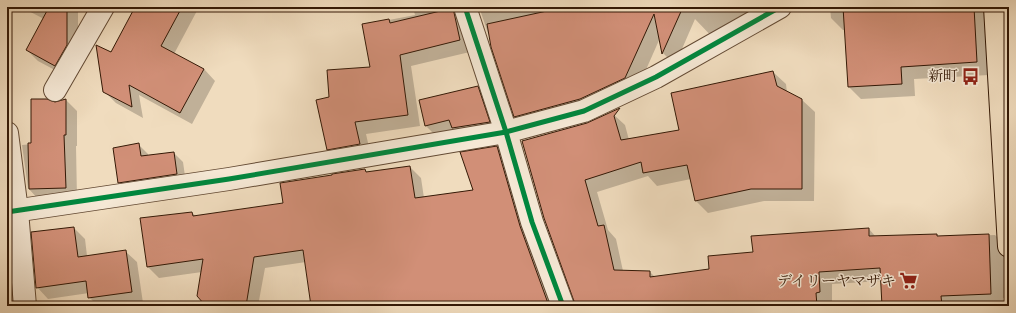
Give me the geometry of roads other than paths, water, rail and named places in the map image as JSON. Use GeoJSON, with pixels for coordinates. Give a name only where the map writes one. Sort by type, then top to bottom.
{"type":"FeatureCollection","features":[{"type":"Feature","properties":{"kind":"main road"},"geometry":{"type":"LineString","coordinates":[[995,7],[1009,246]]}},
{"type":"Feature","properties":{"kind":"street"},"geometry":{"type":"LineString","coordinates":[[55,90],[103,7]]}},
{"type":"Feature","properties":{"kind":"street"},"geometry":{"type":"LineString","coordinates":[[465,7],[506,132],[532,222],[563,306]]}},
{"type":"Feature","properties":{"kind":"street"},"geometry":{"type":"LineString","coordinates":[[12,212],[228,179],[506,132],[584,111],[656,77],[780,7]]}},
{"type":"Feature","properties":{"kind":"street"},"geometry":{"type":"LineString","coordinates":[[7,133],[12,212],[26,306]]}},
{"type":"Feature","properties":{"kind":"place","name":"新町"},"geometry":{"type":"Point","coordinates":[971,76]}},
{"type":"Feature","properties":{"kind":"place","name":"デイリーヤマザキ"},"geometry":{"type":"Point","coordinates":[909,281]}}]}
